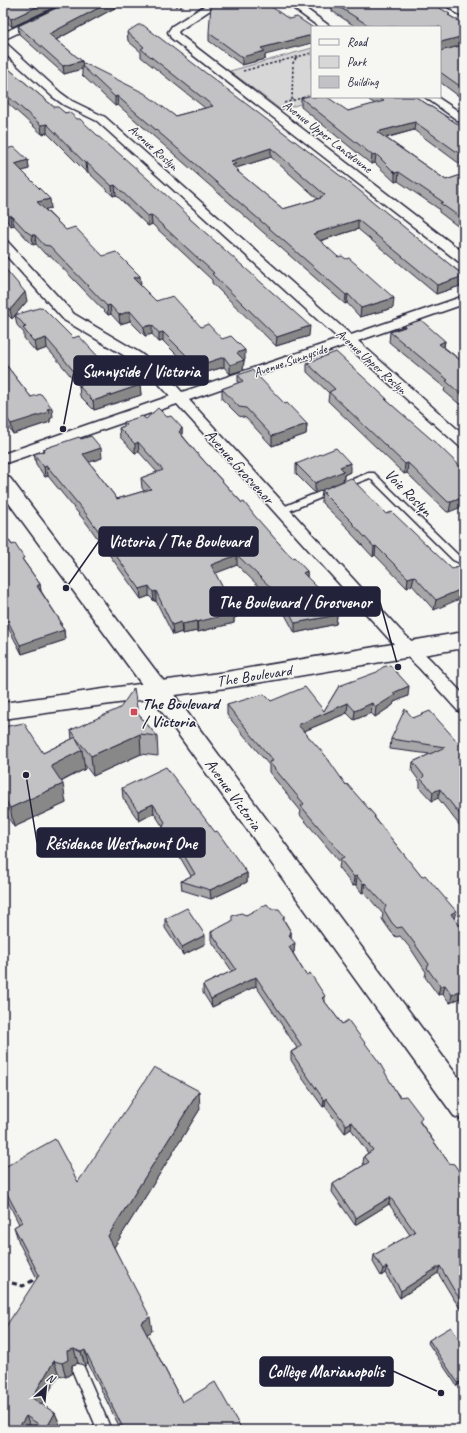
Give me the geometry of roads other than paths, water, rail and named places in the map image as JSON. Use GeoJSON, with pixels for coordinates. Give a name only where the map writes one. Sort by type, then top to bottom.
{"type":"FeatureCollection","features":[{"type":"Feature","properties":{"kind":"street"},"geometry":{"type":"LineString","coordinates":[[3,37],[74,3]]}},
{"type":"Feature","properties":{"kind":"street","name":"Avenue Upper Lansdowne"},"geometry":{"type":"LineString","coordinates":[[216,3],[176,28],[173,32],[175,36],[464,259]]}},
{"type":"Feature","properties":{"kind":"street"},"geometry":{"type":"LineString","coordinates":[[291,3],[325,26]]}},
{"type":"Feature","properties":{"kind":"street"},"geometry":{"type":"LineString","coordinates":[[448,3],[464,14]]}},
{"type":"Feature","properties":{"kind":"street","name":"Avenue Roslyn"},"geometry":{"type":"LineString","coordinates":[[3,46],[57,95],[68,103],[102,119],[280,279]]}},
{"type":"Feature","properties":{"kind":"street"},"geometry":{"type":"LineString","coordinates":[[431,98],[464,120]]}},
{"type":"Feature","properties":{"kind":"street","name":"Avenue Grosvenor"},"geometry":{"type":"LineString","coordinates":[[3,244],[69,317],[147,364],[394,634],[464,706]]}},
{"type":"Feature","properties":{"kind":"street","name":"Avenue Upper Roslyn"},"geometry":{"type":"LineString","coordinates":[[280,279],[464,443]]}},
{"type":"Feature","properties":{"kind":"street","name":"Avenue Sunnyside"},"geometry":{"type":"LineString","coordinates":[[3,459],[464,300]]}},
{"type":"Feature","properties":{"kind":"street","name":"Avenue Victoria"},"geometry":{"type":"LineString","coordinates":[[3,482],[158,690],[464,1107]]}},
{"type":"Feature","properties":{"kind":"street","name":"The Boulevard"},"geometry":{"type":"LineString","coordinates":[[11,710],[158,690],[464,640]]}},
{"type":"Feature","properties":{"kind":"lane","name":"Voie Roslyn"},"geometry":{"type":"LineString","coordinates":[[281,511],[371,475],[446,549],[459,560],[464,562]]}},
{"type":"Feature","properties":{"kind":"lane"},"geometry":{"type":"LineString","coordinates":[[78,1370],[102,1425],[99,1430]]}},
{"type":"Feature","properties":{"kind":"place","name":"Sunnyside / Victoria"},"geometry":{"type":"Point","coordinates":[63,429]}},
{"type":"Feature","properties":{"kind":"place","name":"Victoria / The Boulevard"},"geometry":{"type":"Point","coordinates":[66,588]}},
{"type":"Feature","properties":{"kind":"place","name":"The Boulevard / Grosvenor"},"geometry":{"type":"Point","coordinates":[398,667]}},
{"type":"Feature","properties":{"kind":"place","name":"The Boulevard / Victoria"},"geometry":{"type":"Point","coordinates":[134,712]}},
{"type":"Feature","properties":{"kind":"place","name":"Résidence Westmount One"},"geometry":{"type":"Point","coordinates":[26,775]}},
{"type":"Feature","properties":{"kind":"place","name":"Collège Marianopolis"},"geometry":{"type":"Point","coordinates":[441,1393]}}]}
